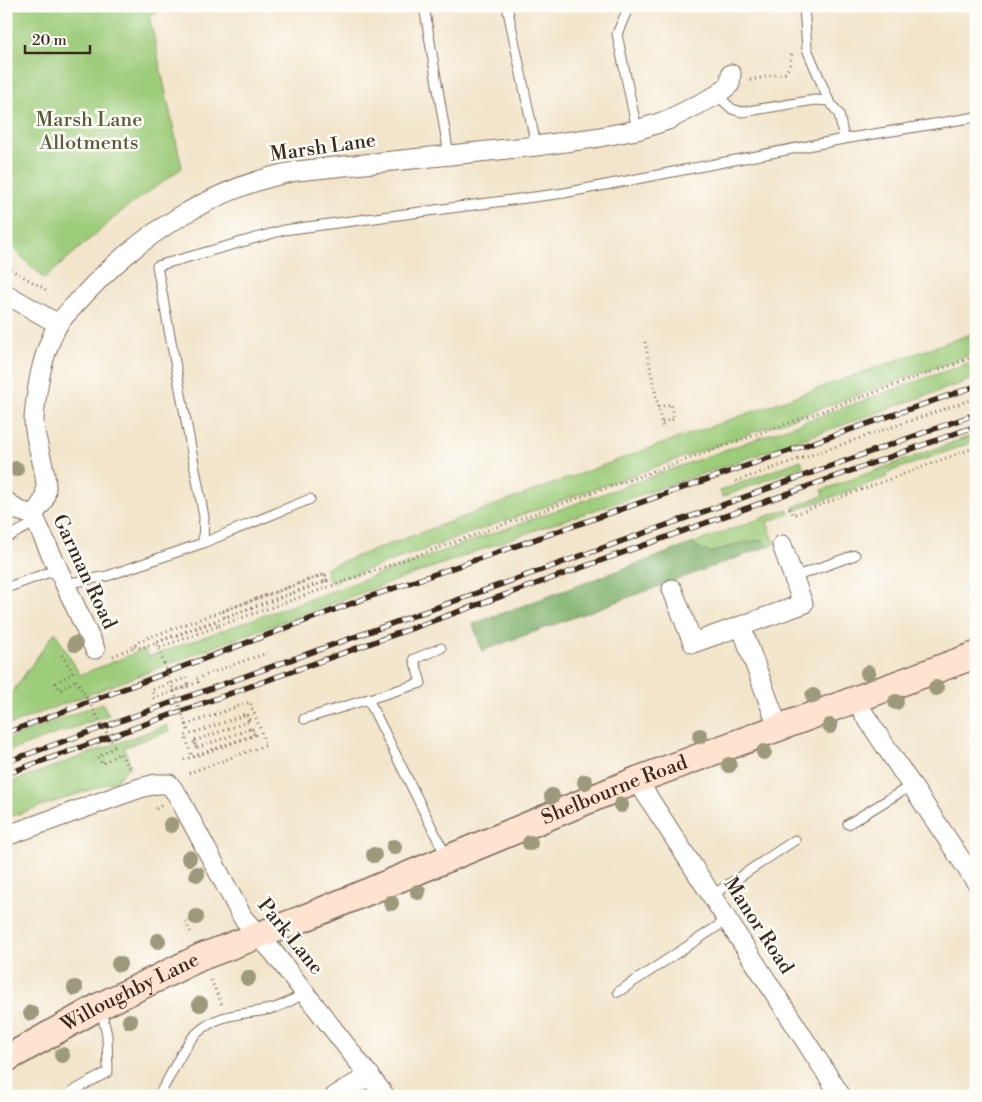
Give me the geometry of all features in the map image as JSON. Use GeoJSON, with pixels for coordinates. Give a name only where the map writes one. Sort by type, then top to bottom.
{"type":"FeatureCollection","features":[{"type":"Feature","properties":{"kind":"street","name":"Marsh Lane"},"geometry":{"type":"LineString","coordinates":[[34,518],[44,500],[46,483],[37,448],[34,421],[37,388],[48,346],[58,324],[92,287],[130,252],[174,221],[215,198],[280,174],[536,146],[637,130],[668,120],[726,85]]}},
{"type":"Feature","properties":{"kind":"street"},"geometry":{"type":"LineString","coordinates":[[6,294],[58,324]]}},
{"type":"Feature","properties":{"kind":"street","name":"Garman Road"},"geometry":{"type":"LineString","coordinates":[[6,501],[17,510],[34,518],[95,650]]}},
{"type":"Feature","properties":{"kind":"street"},"geometry":{"type":"LineString","coordinates":[[672,589],[693,643],[803,604],[782,545]]}},
{"type":"Feature","properties":{"kind":"street"},"geometry":{"type":"LineString","coordinates":[[741,626],[778,727]]}},
{"type":"Feature","properties":{"kind":"street","name":"Shelbourne Road"},"geometry":{"type":"LineString","coordinates":[[258,936],[637,780],[976,655]]}},
{"type":"Feature","properties":{"kind":"street"},"geometry":{"type":"LineString","coordinates":[[856,698],[864,714],[976,882]]}},
{"type":"Feature","properties":{"kind":"street","name":"Manor Road"},"geometry":{"type":"LineString","coordinates":[[637,780],[841,1096]]}},
{"type":"Feature","properties":{"kind":"street","name":"Park Lane"},"geometry":{"type":"LineString","coordinates":[[6,836],[156,784],[170,784],[243,918],[305,993],[385,1096]]}},
{"type":"Feature","properties":{"kind":"street","name":"Willoughby Lane"},"geometry":{"type":"LineString","coordinates":[[6,1060],[100,1006],[186,964],[258,936]]}},
{"type":"Feature","properties":{"kind":"street"},"geometry":{"type":"LineString","coordinates":[[335,1096],[370,1075]]}},
{"type":"Feature","properties":{"kind":"lane"},"geometry":{"type":"LineString","coordinates":[[424,6],[449,155]]}},
{"type":"Feature","properties":{"kind":"lane"},"geometry":{"type":"LineString","coordinates":[[507,6],[536,146]]}},
{"type":"Feature","properties":{"kind":"lane"},"geometry":{"type":"LineString","coordinates":[[629,6],[617,34],[637,130]]}},
{"type":"Feature","properties":{"kind":"lane"},"geometry":{"type":"LineString","coordinates":[[804,6],[807,49],[829,101],[839,114],[844,139]]}},
{"type":"Feature","properties":{"kind":"lane"},"geometry":{"type":"LineString","coordinates":[[726,85],[732,109],[742,112],[815,100],[829,101]]}},
{"type":"Feature","properties":{"kind":"lane"},"geometry":{"type":"LineString","coordinates":[[203,542],[204,517],[157,266],[284,230],[564,192],[844,139],[976,117]]}},
{"type":"Feature","properties":{"kind":"lane"},"geometry":{"type":"LineString","coordinates":[[6,588],[61,576],[107,576],[203,542],[310,499]]}},
{"type":"Feature","properties":{"kind":"lane"},"geometry":{"type":"LineString","coordinates":[[6,538],[34,518]]}},
{"type":"Feature","properties":{"kind":"lane"},"geometry":{"type":"LineString","coordinates":[[794,577],[855,554]]}},
{"type":"Feature","properties":{"kind":"lane"},"geometry":{"type":"LineString","coordinates":[[304,719],[421,683],[414,659],[441,648]]}},
{"type":"Feature","properties":{"kind":"lane"},"geometry":{"type":"LineString","coordinates":[[368,699],[447,858]]}},
{"type":"Feature","properties":{"kind":"lane"},"geometry":{"type":"LineString","coordinates":[[848,824],[912,785]]}},
{"type":"Feature","properties":{"kind":"lane"},"geometry":{"type":"LineString","coordinates":[[711,896],[795,840]]}},
{"type":"Feature","properties":{"kind":"lane"},"geometry":{"type":"LineString","coordinates":[[618,992],[727,920]]}},
{"type":"Feature","properties":{"kind":"lane"},"geometry":{"type":"LineString","coordinates":[[158,1096],[168,1082],[188,1044],[201,1029],[227,1016],[280,1006],[305,993]]}},
{"type":"Feature","properties":{"kind":"lane"},"geometry":{"type":"LineString","coordinates":[[71,1092],[108,1072],[107,1035],[100,1006]]}},
{"type":"Feature","properties":{"kind":"path"},"geometry":{"type":"LineString","coordinates":[[726,85],[785,73],[789,67],[792,50]]}},
{"type":"Feature","properties":{"kind":"path"},"geometry":{"type":"LineString","coordinates":[[6,267],[45,289]]}},
{"type":"Feature","properties":{"kind":"path"},"geometry":{"type":"LineString","coordinates":[[645,342],[663,430]]}},
{"type":"Feature","properties":{"kind":"path"},"geometry":{"type":"LineString","coordinates":[[158,648],[974,357],[976,363]]}},
{"type":"Feature","properties":{"kind":"path"},"geometry":{"type":"LineString","coordinates":[[736,481],[976,398]]}},
{"type":"Feature","properties":{"kind":"path"},"geometry":{"type":"LineString","coordinates":[[658,408],[671,404],[674,419],[661,423]]}},
{"type":"Feature","properties":{"kind":"path"},"geometry":{"type":"LineString","coordinates":[[790,508],[793,515],[976,447]]}},
{"type":"Feature","properties":{"kind":"path"},"geometry":{"type":"LineString","coordinates":[[134,647],[139,641],[195,620],[325,574],[328,581],[225,618],[223,611],[324,574],[327,581],[225,617],[207,624],[156,642],[190,734],[246,714],[249,720],[193,740],[196,747],[198,746],[206,744],[215,741],[248,729],[251,728],[254,734],[192,756],[185,736],[210,728],[243,716],[247,714],[250,721],[194,741],[195,744],[197,748],[198,747],[249,729],[252,728],[255,735],[184,760]]}},
{"type":"Feature","properties":{"kind":"path"},"geometry":{"type":"LineString","coordinates":[[95,650],[101,660],[134,647],[142,648],[217,621],[219,626]]}},
{"type":"Feature","properties":{"kind":"path"},"geometry":{"type":"LineString","coordinates":[[175,691],[198,682],[196,678],[267,653]]}},
{"type":"Feature","properties":{"kind":"path"},"geometry":{"type":"LineString","coordinates":[[62,655],[73,673],[56,683],[60,690],[76,680],[115,747],[98,757],[102,764],[120,753],[128,768]]}},
{"type":"Feature","properties":{"kind":"path"},"geometry":{"type":"LineString","coordinates":[[186,678],[189,686],[154,698],[152,690],[171,683],[186,678]]}},
{"type":"Feature","properties":{"kind":"path"},"geometry":{"type":"LineString","coordinates":[[184,775],[266,745],[250,702],[186,725]]}},
{"type":"Feature","properties":{"kind":"path"},"geometry":{"type":"LineString","coordinates":[[186,922],[192,936]]}},
{"type":"Feature","properties":{"kind":"path"},"geometry":{"type":"LineString","coordinates":[[211,980],[222,1005]]}},
{"type":"Feature","properties":{"kind":"green space","name":"Marsh Lane Allotments"},"geometry":{"type":"Polygon","coordinates":[[[6,6],[174,6],[149,15],[182,168],[122,211],[44,279],[6,241],[6,6]]]}},
{"type":"Feature","properties":{"kind":"green space"},"geometry":{"type":"Polygon","coordinates":[[[976,332],[976,353],[330,583],[325,568],[642,451],[976,332]]]}},
{"type":"Feature","properties":{"kind":"green space"},"geometry":{"type":"Polygon","coordinates":[[[968,363],[973,379],[729,465],[538,529],[227,642],[6,726],[6,701],[55,632],[80,675],[145,649],[148,657],[968,363]]]}},
{"type":"Feature","properties":{"kind":"green space"},"geometry":{"type":"Polygon","coordinates":[[[976,434],[976,441],[886,473],[887,477],[794,511],[793,507],[824,495],[822,490],[976,434]]]}},
{"type":"Feature","properties":{"kind":"green space"},"geometry":{"type":"Polygon","coordinates":[[[801,460],[803,466],[722,497],[720,491],[801,460]]]}},
{"type":"Feature","properties":{"kind":"green space"},"geometry":{"type":"Polygon","coordinates":[[[787,509],[789,514],[767,522],[775,544],[769,546],[763,540],[741,543],[710,553],[691,544],[787,509]]]}},
{"type":"Feature","properties":{"kind":"green space"},"geometry":{"type":"Polygon","coordinates":[[[763,540],[769,546],[482,651],[473,624],[691,544],[710,553],[741,543],[763,540]]]}},
{"type":"Feature","properties":{"kind":"green space"},"geometry":{"type":"Polygon","coordinates":[[[102,703],[109,715],[6,752],[6,740],[102,703]]]}},
{"type":"Feature","properties":{"kind":"green space"},"geometry":{"type":"Polygon","coordinates":[[[167,725],[169,731],[124,747],[131,766],[116,781],[6,818],[6,784],[167,725]]]}},
{"type":"Feature","properties":{"kind":"railway"},"geometry":{"type":"LineString","coordinates":[[6,733],[366,598],[976,386]]}},
{"type":"Feature","properties":{"kind":"railway"},"geometry":{"type":"LineString","coordinates":[[6,762],[976,414]]}},
{"type":"Feature","properties":{"kind":"railway"},"geometry":{"type":"LineString","coordinates":[[6,774],[976,426]]}}]}
